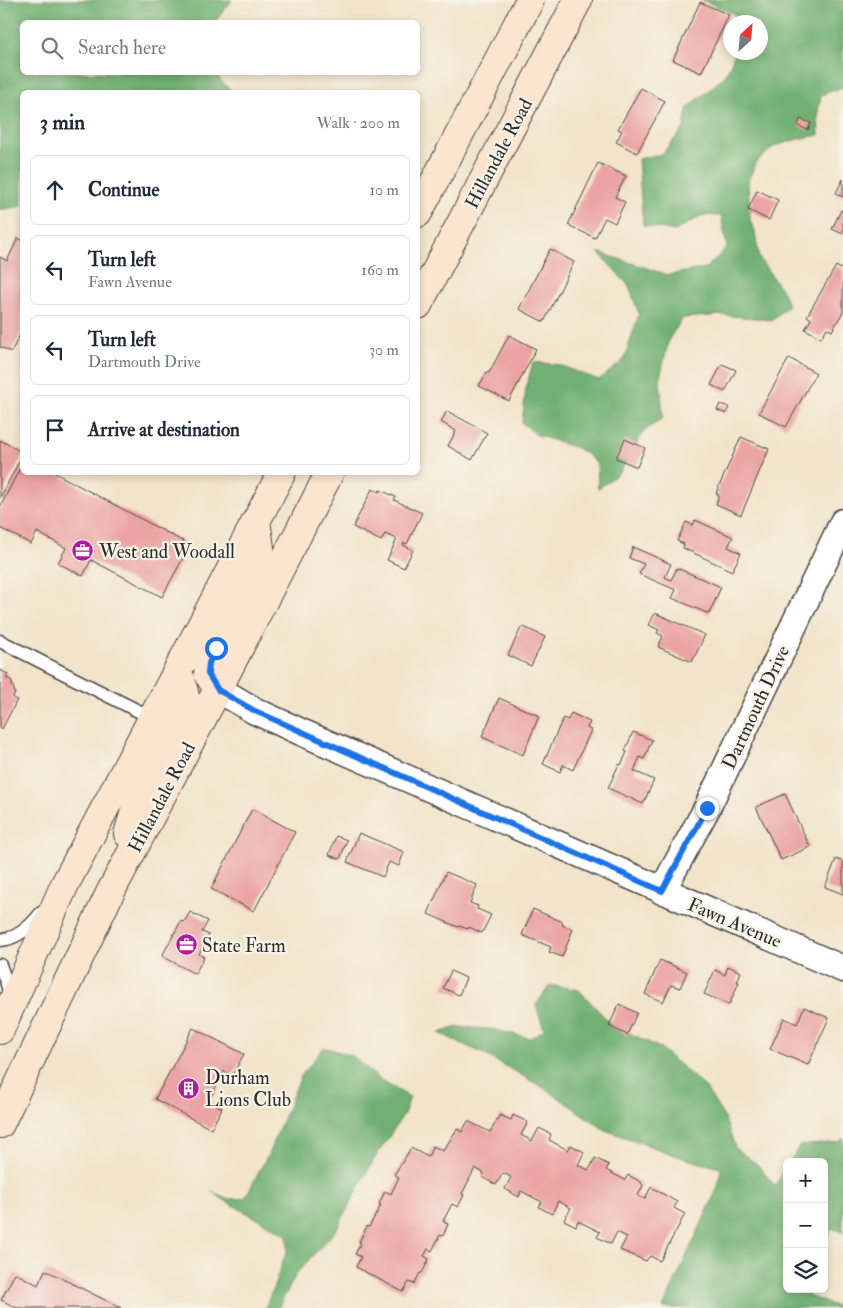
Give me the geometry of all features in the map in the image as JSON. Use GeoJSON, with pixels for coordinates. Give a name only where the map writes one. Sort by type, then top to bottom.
{"type":"FeatureCollection","features":[{"type":"Feature","properties":{"kind":"main road"},"geometry":{"type":"LineString","coordinates":[[420,210],[530,0]]}},
{"type":"Feature","properties":{"kind":"main road","name":"Hillandale Road"},"geometry":{"type":"LineString","coordinates":[[420,301],[578,0]]}},
{"type":"Feature","properties":{"kind":"main road"},"geometry":{"type":"LineString","coordinates":[[5,1019],[65,884],[280,475]]}},
{"type":"Feature","properties":{"kind":"main road"},"geometry":{"type":"LineString","coordinates":[[298,534],[313,475]]}},
{"type":"Feature","properties":{"kind":"main road","name":"Hillandale Road"},"geometry":{"type":"LineString","coordinates":[[0,1124],[110,893],[218,690],[328,475]]}},
{"type":"Feature","properties":{"kind":"main road"},"geometry":{"type":"LineString","coordinates":[[218,690],[208,674],[209,663],[252,579],[260,548],[256,521]]}},
{"type":"Feature","properties":{"kind":"main road"},"geometry":{"type":"LineString","coordinates":[[110,893],[144,781],[183,707],[185,696],[178,670]]}},
{"type":"Feature","properties":{"kind":"street","name":"Dartmouth Drive"},"geometry":{"type":"LineString","coordinates":[[662,891],[707,808],[843,522]]}},
{"type":"Feature","properties":{"kind":"street","name":"Fawn Avenue"},"geometry":{"type":"LineString","coordinates":[[218,690],[270,718],[843,969]]}},
{"type":"Feature","properties":{"kind":"lane"},"geometry":{"type":"LineString","coordinates":[[0,641],[152,718]]}},
{"type":"Feature","properties":{"kind":"lane"},"geometry":{"type":"LineString","coordinates":[[0,940],[18,934],[32,925],[65,884]]}},
{"type":"Feature","properties":{"kind":"lane"},"geometry":{"type":"LineString","coordinates":[[0,965],[8,987],[5,1019]]}},
{"type":"Feature","properties":{"kind":"green space"},"geometry":{"type":"Polygon","coordinates":[[[0,0],[232,0],[217,20],[20,20],[20,75],[217,75],[231,90],[20,90],[20,206],[0,210],[0,0]]]}},
{"type":"Feature","properties":{"kind":"green space"},"geometry":{"type":"Polygon","coordinates":[[[702,0],[733,0],[785,5],[787,0],[843,0],[843,87],[821,95],[818,112],[819,135],[775,146],[756,162],[748,181],[750,220],[755,232],[759,258],[783,292],[788,306],[771,320],[723,315],[683,318],[669,339],[660,378],[663,418],[644,431],[620,472],[598,489],[597,464],[585,453],[574,447],[537,435],[522,423],[526,388],[533,362],[559,365],[599,380],[624,360],[639,314],[629,286],[598,252],[668,275],[706,268],[727,247],[721,216],[703,215],[675,231],[643,225],[638,159],[662,154],[684,128],[687,109],[726,75],[732,60],[768,60],[768,15],[736,15],[702,0]]]}},
{"type":"Feature","properties":{"kind":"green space"},"geometry":{"type":"Polygon","coordinates":[[[550,985],[579,990],[611,1024],[660,1048],[705,1087],[724,1117],[736,1149],[757,1164],[775,1186],[783,1173],[783,1293],[808,1293],[808,1296],[841,1308],[663,1308],[718,1187],[721,1168],[686,1159],[605,1130],[549,1091],[484,1054],[439,1033],[458,1027],[491,1029],[530,1038],[544,1030],[536,1005],[550,985]]]}},
{"type":"Feature","properties":{"kind":"green space"},"geometry":{"type":"Polygon","coordinates":[[[324,1047],[354,1057],[380,1080],[410,1097],[404,1114],[373,1161],[336,1230],[297,1273],[278,1308],[265,1308],[288,1248],[287,1235],[227,1202],[211,1191],[229,1199],[245,1198],[268,1155],[301,1076],[324,1047]]]}},
{"type":"Feature","properties":{"kind":"green space"},"geometry":{"type":"Polygon","coordinates":[[[843,1138],[843,1232],[831,1228],[828,1235],[828,1158],[792,1158],[799,1146],[839,1142],[843,1138]]]}},
{"type":"Feature","properties":{"kind":"building"},"geometry":{"type":"Polygon","coordinates":[[[700,2],[729,15],[723,15],[723,27],[701,73],[673,60],[700,2]]]}},
{"type":"Feature","properties":{"kind":"building"},"geometry":{"type":"Polygon","coordinates":[[[641,88],[665,101],[637,153],[616,142],[622,131],[618,129],[641,88]]]}},
{"type":"Feature","properties":{"kind":"building"},"geometry":{"type":"Polygon","coordinates":[[[800,119],[811,123],[808,130],[798,126],[800,119]]]}},
{"type":"Feature","properties":{"kind":"building"},"geometry":{"type":"Polygon","coordinates":[[[598,163],[626,176],[615,197],[625,202],[615,223],[605,218],[595,238],[568,225],[598,163]]]}},
{"type":"Feature","properties":{"kind":"building"},"geometry":{"type":"Polygon","coordinates":[[[843,179],[843,197],[836,193],[843,179]]]}},
{"type":"Feature","properties":{"kind":"building"},"geometry":{"type":"Polygon","coordinates":[[[757,190],[778,200],[769,220],[748,210],[757,190]]]}},
{"type":"Feature","properties":{"kind":"building"},"geometry":{"type":"Polygon","coordinates":[[[841,210],[843,211],[843,234],[832,229],[841,210]]]}},
{"type":"Feature","properties":{"kind":"building"},"geometry":{"type":"Polygon","coordinates":[[[18,238],[20,239],[20,335],[11,352],[0,347],[0,257],[7,261],[18,238]]]}},
{"type":"Feature","properties":{"kind":"building"},"geometry":{"type":"Polygon","coordinates":[[[550,249],[574,262],[544,322],[519,309],[550,249]]]}},
{"type":"Feature","properties":{"kind":"building"},"geometry":{"type":"Polygon","coordinates":[[[836,266],[843,270],[843,312],[832,331],[827,328],[821,338],[805,329],[811,319],[807,316],[836,266]]]}},
{"type":"Feature","properties":{"kind":"building"},"geometry":{"type":"Polygon","coordinates":[[[509,335],[536,349],[509,401],[479,386],[487,372],[489,373],[509,335]]]}},
{"type":"Feature","properties":{"kind":"building"},"geometry":{"type":"Polygon","coordinates":[[[789,358],[816,373],[786,427],[759,413],[789,358]]]}},
{"type":"Feature","properties":{"kind":"building"},"geometry":{"type":"Polygon","coordinates":[[[722,364],[736,370],[725,392],[711,385],[722,364]]]}},
{"type":"Feature","properties":{"kind":"building"},"geometry":{"type":"Polygon","coordinates":[[[720,404],[729,407],[726,414],[717,410],[720,404]]]}},
{"type":"Feature","properties":{"kind":"building"},"geometry":{"type":"Polygon","coordinates":[[[447,411],[487,433],[472,460],[448,446],[456,431],[441,422],[447,411]]]}},
{"type":"Feature","properties":{"kind":"building"},"geometry":{"type":"Polygon","coordinates":[[[741,437],[769,449],[741,515],[716,504],[719,495],[716,493],[741,437]]]}},
{"type":"Feature","properties":{"kind":"building"},"geometry":{"type":"Polygon","coordinates":[[[625,439],[645,448],[637,467],[616,458],[625,439]]]}},
{"type":"Feature","properties":{"kind":"building"},"geometry":{"type":"Polygon","coordinates":[[[0,440],[20,451],[20,460],[0,498],[0,440]]]}},
{"type":"Feature","properties":{"kind":"building"},"geometry":{"type":"Polygon","coordinates":[[[20,468],[20,475],[59,475],[190,545],[162,597],[91,560],[83,576],[58,563],[66,548],[37,532],[31,544],[0,528],[0,507],[20,468]]]}},
{"type":"Feature","properties":{"kind":"building"},"geometry":{"type":"Polygon","coordinates":[[[372,489],[379,492],[380,490],[396,497],[394,500],[422,513],[407,544],[404,543],[403,545],[413,550],[404,568],[387,560],[397,539],[385,534],[381,541],[353,527],[372,489]]]}},
{"type":"Feature","properties":{"kind":"building"},"geometry":{"type":"Polygon","coordinates":[[[695,520],[733,537],[728,547],[741,553],[732,571],[683,548],[684,544],[677,541],[686,522],[693,525],[695,520]]]}},
{"type":"Feature","properties":{"kind":"building"},"geometry":{"type":"Polygon","coordinates":[[[633,547],[671,564],[665,577],[671,580],[677,568],[721,587],[709,614],[672,598],[676,590],[639,574],[644,564],[629,558],[633,547]]]}},
{"type":"Feature","properties":{"kind":"building"},"geometry":{"type":"Polygon","coordinates":[[[655,613],[705,635],[692,662],[658,647],[663,636],[657,633],[659,630],[649,625],[655,613]]]}},
{"type":"Feature","properties":{"kind":"building"},"geometry":{"type":"Polygon","coordinates":[[[522,626],[545,637],[531,666],[508,655],[522,626]]]}},
{"type":"Feature","properties":{"kind":"building"},"geometry":{"type":"Polygon","coordinates":[[[0,670],[8,674],[6,678],[11,680],[15,693],[13,698],[17,700],[2,729],[0,728],[0,670]]]}},
{"type":"Feature","properties":{"kind":"building"},"geometry":{"type":"Polygon","coordinates":[[[499,698],[539,716],[523,755],[482,737],[499,698]]]}},
{"type":"Feature","properties":{"kind":"building"},"geometry":{"type":"Polygon","coordinates":[[[571,713],[590,722],[587,728],[591,730],[573,770],[563,765],[560,772],[543,764],[563,718],[568,720],[571,713]]]}},
{"type":"Feature","properties":{"kind":"building"},"geometry":{"type":"Polygon","coordinates":[[[633,732],[652,740],[644,759],[640,757],[634,771],[654,780],[643,804],[608,788],[627,752],[625,751],[633,732]]]}},
{"type":"Feature","properties":{"kind":"building"},"geometry":{"type":"Polygon","coordinates":[[[785,794],[810,847],[781,860],[756,807],[785,794]]]}},
{"type":"Feature","properties":{"kind":"building"},"geometry":{"type":"Polygon","coordinates":[[[252,809],[295,832],[254,911],[211,889],[252,809]]]}},
{"type":"Feature","properties":{"kind":"building"},"geometry":{"type":"Polygon","coordinates":[[[359,833],[404,852],[399,866],[389,862],[383,877],[347,862],[359,833]]]}},
{"type":"Feature","properties":{"kind":"building"},"geometry":{"type":"Polygon","coordinates":[[[336,836],[347,840],[340,859],[329,855],[336,836]]]}},
{"type":"Feature","properties":{"kind":"building"},"geometry":{"type":"Polygon","coordinates":[[[836,859],[843,862],[843,894],[825,887],[836,859]]]}},
{"type":"Feature","properties":{"kind":"building"},"geometry":{"type":"Polygon","coordinates":[[[446,872],[477,885],[470,903],[478,906],[477,909],[491,915],[482,933],[469,927],[468,929],[458,927],[428,914],[446,872]]]}},
{"type":"Feature","properties":{"kind":"building"},"geometry":{"type":"Polygon","coordinates":[[[533,909],[563,922],[562,925],[573,929],[562,957],[549,952],[551,947],[522,935],[533,909]]]}},
{"type":"Feature","properties":{"kind":"building","name":"State Farm"},"geometry":{"type":"Polygon","coordinates":[[[190,912],[208,921],[202,932],[209,935],[199,954],[204,957],[195,974],[162,956],[181,921],[184,922],[190,912]]]}},
{"type":"Feature","properties":{"kind":"building"},"geometry":{"type":"Polygon","coordinates":[[[660,960],[687,972],[680,988],[671,985],[663,1002],[645,994],[660,960]]]}},
{"type":"Feature","properties":{"kind":"building"},"geometry":{"type":"Polygon","coordinates":[[[728,966],[741,972],[737,982],[739,982],[729,1005],[704,994],[715,970],[725,975],[728,966]]]}},
{"type":"Feature","properties":{"kind":"building"},"geometry":{"type":"Polygon","coordinates":[[[451,971],[466,978],[459,995],[443,988],[451,971]]]}},
{"type":"Feature","properties":{"kind":"building"},"geometry":{"type":"Polygon","coordinates":[[[619,1004],[637,1013],[627,1035],[609,1026],[619,1004]]]}},
{"type":"Feature","properties":{"kind":"building"},"geometry":{"type":"Polygon","coordinates":[[[804,1007],[829,1018],[808,1065],[770,1049],[784,1018],[797,1024],[804,1007]]]}},
{"type":"Feature","properties":{"kind":"building","name":"Durham Lions Club"},"geometry":{"type":"Polygon","coordinates":[[[193,1028],[244,1054],[232,1076],[224,1071],[209,1101],[222,1108],[211,1129],[155,1099],[193,1028]]]}},
{"type":"Feature","properties":{"kind":"building"},"geometry":{"type":"Polygon","coordinates":[[[500,1115],[511,1120],[513,1115],[528,1122],[521,1135],[532,1141],[539,1128],[551,1134],[549,1140],[568,1150],[571,1145],[584,1152],[578,1165],[589,1170],[595,1158],[609,1165],[606,1170],[625,1180],[628,1175],[641,1182],[643,1185],[638,1196],[645,1199],[651,1187],[677,1202],[674,1208],[685,1214],[660,1261],[650,1256],[646,1261],[620,1250],[627,1237],[617,1232],[611,1244],[597,1237],[600,1232],[578,1221],[576,1226],[564,1220],[571,1208],[558,1201],[552,1214],[539,1207],[542,1202],[521,1191],[519,1197],[505,1189],[511,1177],[503,1173],[496,1185],[482,1177],[484,1173],[475,1168],[462,1194],[464,1195],[458,1207],[452,1204],[443,1221],[448,1224],[443,1236],[440,1235],[432,1251],[428,1249],[424,1256],[429,1259],[414,1284],[409,1282],[403,1292],[356,1267],[361,1257],[355,1254],[361,1243],[359,1242],[381,1205],[379,1204],[385,1191],[391,1194],[399,1177],[394,1175],[411,1148],[428,1157],[433,1146],[443,1151],[457,1129],[462,1132],[468,1121],[490,1132],[500,1115]]]}},
{"type":"Feature","properties":{"kind":"building"},"geometry":{"type":"Polygon","coordinates":[[[45,1270],[121,1308],[17,1308],[1,1300],[15,1273],[38,1285],[45,1270]]]}},
{"type":"Feature","properties":{"kind":"place","name":"West and Woodall"},"geometry":{"type":"Point","coordinates":[83,551]}},
{"type":"Feature","properties":{"kind":"place","name":"State Farm"},"geometry":{"type":"Point","coordinates":[186,945]}},
{"type":"Feature","properties":{"kind":"place","name":"Durham Lions Club"},"geometry":{"type":"Point","coordinates":[189,1088]}},
{"type":"Feature","properties":{"kind":"route"},"geometry":{"type":"LineString","coordinates":[[216,648],[209,663],[208,674],[218,690],[255,711],[662,891],[707,808]]}}]}
